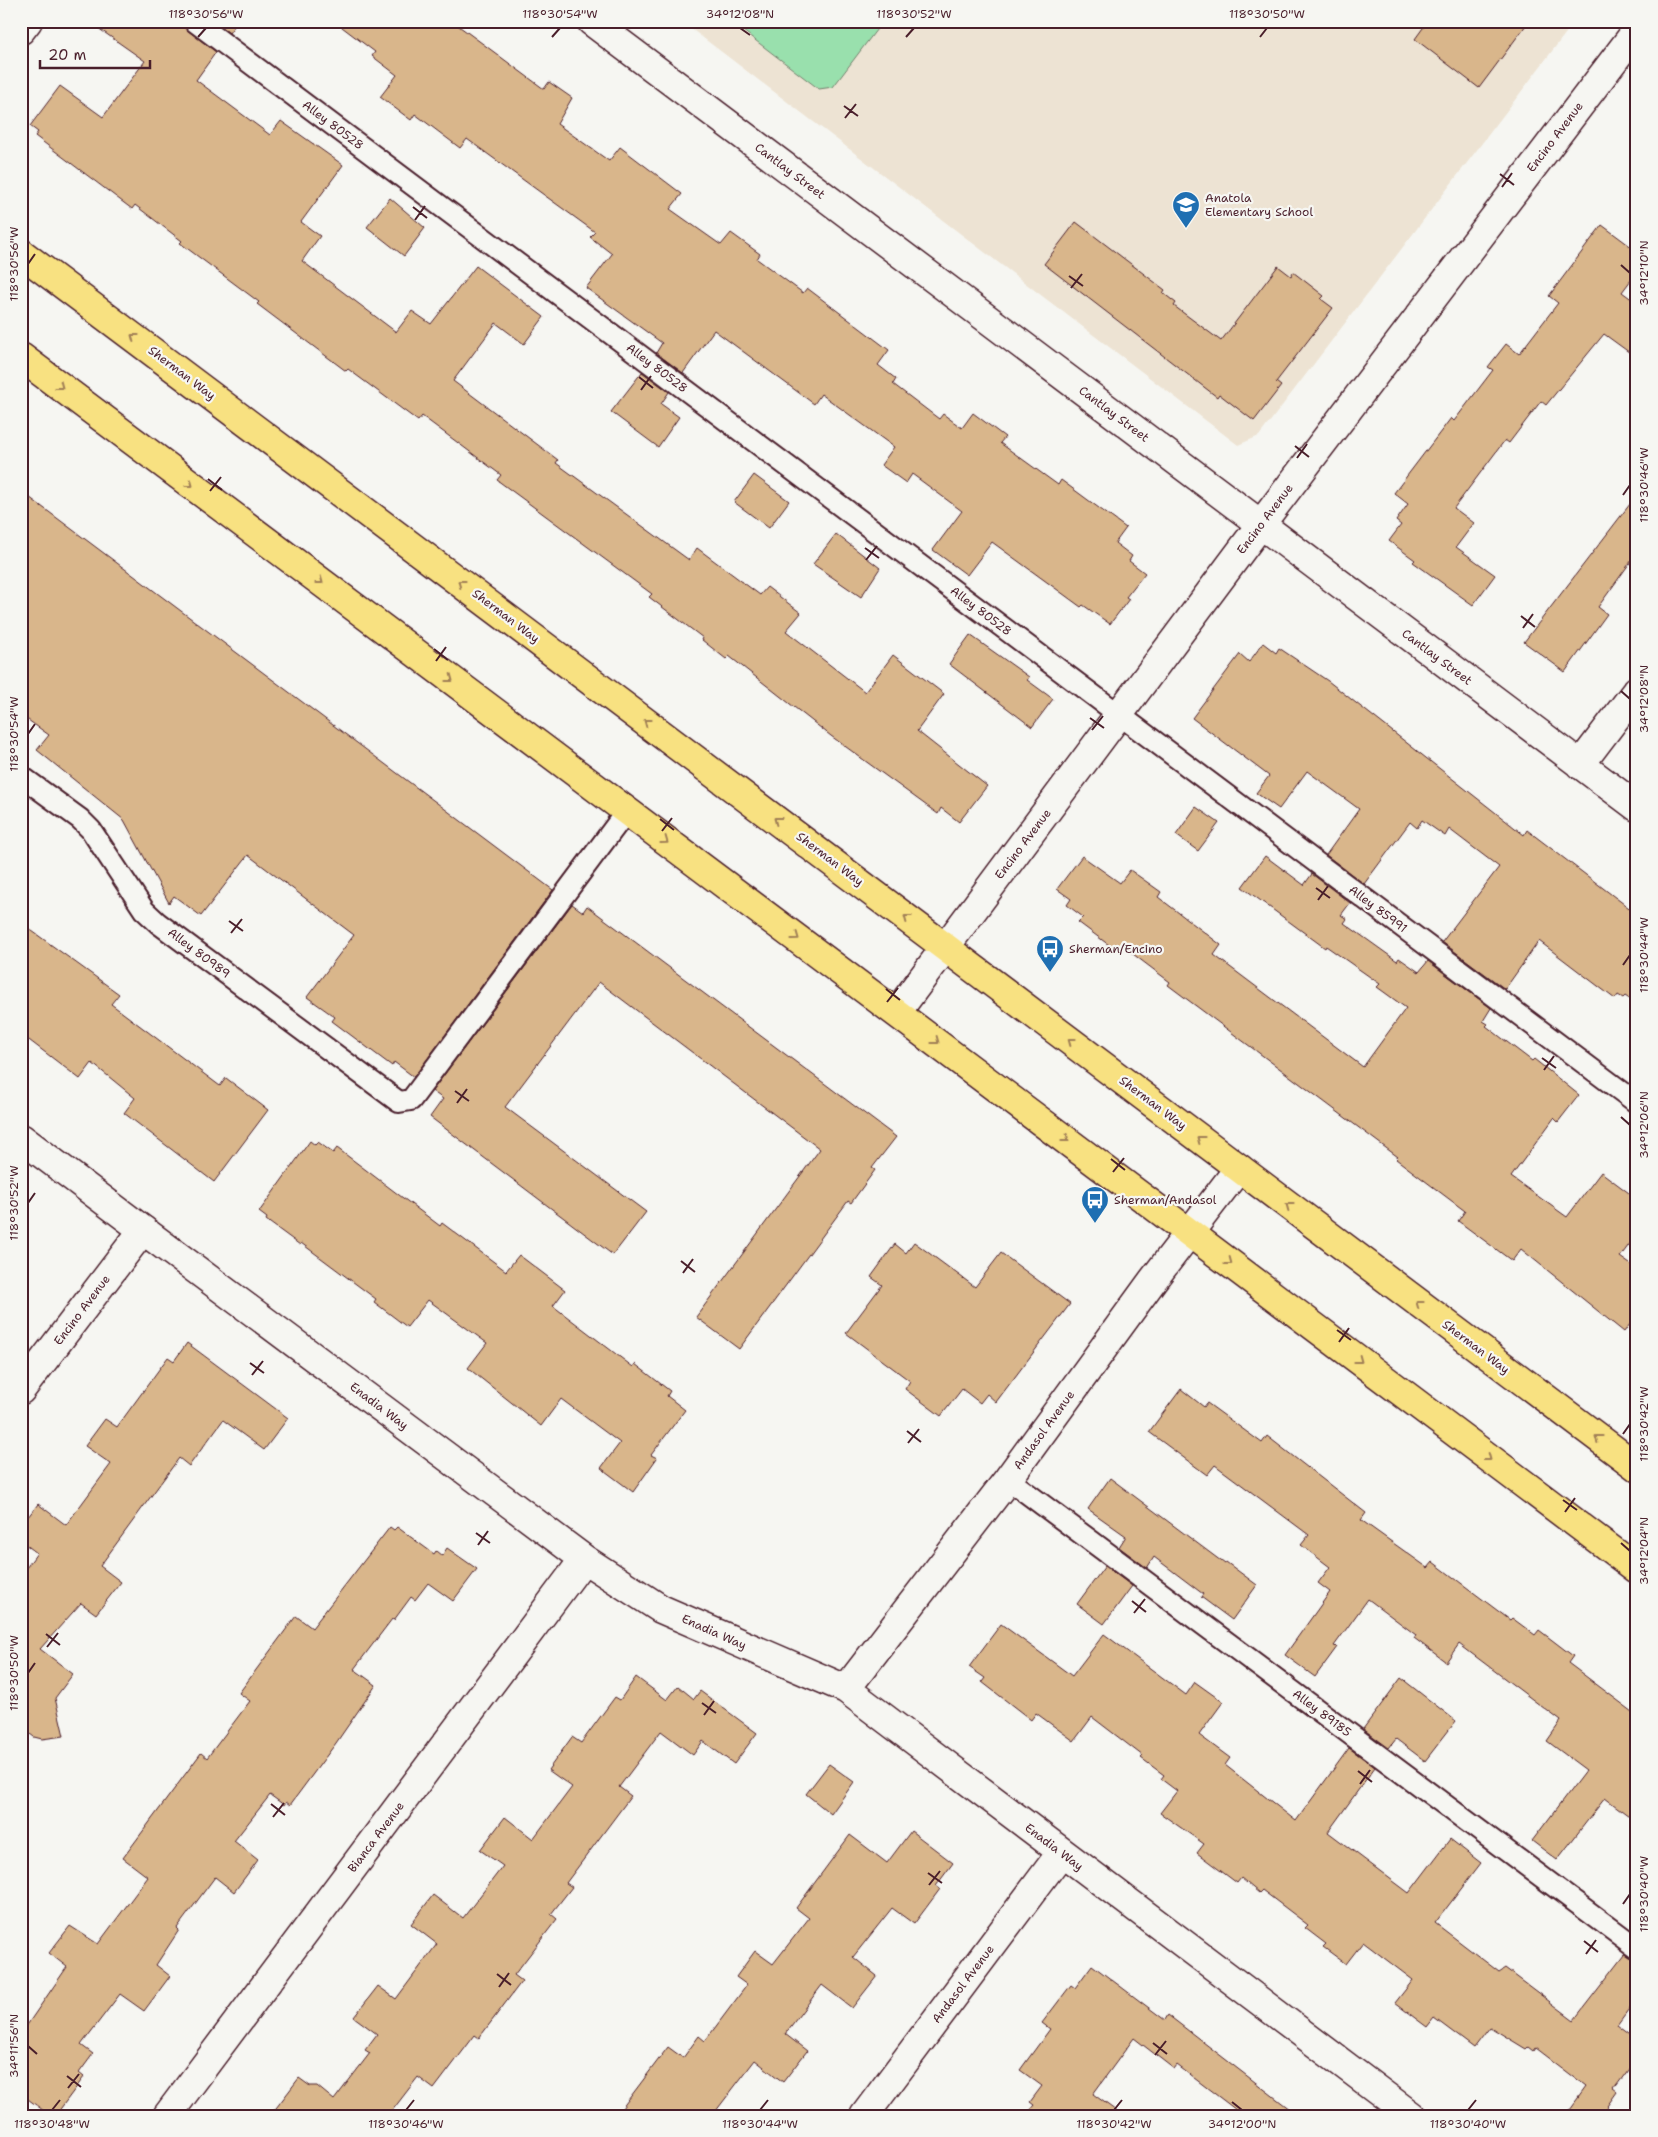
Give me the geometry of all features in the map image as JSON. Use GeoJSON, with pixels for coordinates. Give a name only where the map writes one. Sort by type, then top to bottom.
{"type":"FeatureCollection","features":[{"type":"Feature","properties":{"kind":"main road","name":"Sherman Way"},"geometry":{"type":"LineString","coordinates":[[21,253],[1637,1467]]}},
{"type":"Feature","properties":{"kind":"main road"},"geometry":{"type":"LineString","coordinates":[[21,357],[626,812],[898,1012],[1637,1569]]}},
{"type":"Feature","properties":{"kind":"street"},"geometry":{"type":"LineString","coordinates":[[21,30],[28,21]]}},
{"type":"Feature","properties":{"kind":"street","name":"Cantlay Street"},"geometry":{"type":"LineString","coordinates":[[591,21],[1637,807]]}},
{"type":"Feature","properties":{"kind":"street","name":"Encino Avenue"},"geometry":{"type":"LineString","coordinates":[[898,1012],[1260,524],[1637,30]]}},
{"type":"Feature","properties":{"kind":"street"},"geometry":{"type":"LineString","coordinates":[[1580,765],[1637,690]]}},
{"type":"Feature","properties":{"kind":"street","name":"Enadia Way"},"geometry":{"type":"LineString","coordinates":[[21,1138],[584,1559],[661,1609],[846,1689],[1412,2116]]}},
{"type":"Feature","properties":{"kind":"street","name":"Andasol Avenue"},"geometry":{"type":"LineString","coordinates":[[846,1689],[1008,1479],[1239,1168]]}},
{"type":"Feature","properties":{"kind":"street","name":"Encino Avenue"},"geometry":{"type":"LineString","coordinates":[[21,1390],[143,1230]]}},
{"type":"Feature","properties":{"kind":"street","name":"Bianca Avenue"},"geometry":{"type":"LineString","coordinates":[[167,2116],[584,1559]]}},
{"type":"Feature","properties":{"kind":"street","name":"Andasol Avenue"},"geometry":{"type":"LineString","coordinates":[[864,2116],[1061,1853]]}},
{"type":"Feature","properties":{"kind":"lane","name":"Alley 80528"},"geometry":{"type":"LineString","coordinates":[[194,21],[1119,714]]}},
{"type":"Feature","properties":{"kind":"lane","name":"Alley 85991"},"geometry":{"type":"LineString","coordinates":[[1119,714],[1637,1103]]}},
{"type":"Feature","properties":{"kind":"lane","name":"Alley 80989"},"geometry":{"type":"LineString","coordinates":[[21,776],[80,819],[91,830],[144,910],[399,1102],[411,1100],[626,812]]}},
{"type":"Feature","properties":{"kind":"lane","name":"Alley 89185"},"geometry":{"type":"LineString","coordinates":[[1008,1479],[1637,1948]]}},
{"type":"Feature","properties":{"kind":"shaded area","name":"Anatola Elementary School"},"geometry":{"type":"Polygon","coordinates":[[[681,21],[1575,21],[1259,436],[1238,445],[681,21]]]}},
{"type":"Feature","properties":{"kind":"green space"},"geometry":{"type":"Polygon","coordinates":[[[730,21],[883,21],[833,87],[819,89],[730,21]]]}},
{"type":"Feature","properties":{"kind":"building"},"geometry":{"type":"Polygon","coordinates":[[[88,21],[182,21],[187,30],[216,52],[196,80],[270,135],[281,121],[343,165],[301,222],[320,236],[302,261],[396,332],[412,311],[431,324],[476,266],[544,317],[524,344],[496,323],[453,381],[558,460],[556,463],[689,560],[697,548],[760,595],[767,587],[801,613],[786,631],[865,692],[893,655],[944,694],[917,731],[987,786],[959,822],[941,808],[938,814],[831,736],[729,656],[726,659],[702,640],[703,638],[649,597],[652,594],[497,480],[501,475],[422,416],[418,421],[348,369],[346,371],[257,304],[259,302],[180,243],[182,241],[135,205],[132,209],[35,136],[38,132],[30,126],[60,86],[103,117],[145,61],[88,21]]]}},
{"type":"Feature","properties":{"kind":"building"},"geometry":{"type":"Polygon","coordinates":[[[214,21],[238,21],[229,33],[214,21]]]}},
{"type":"Feature","properties":{"kind":"building"},"geometry":{"type":"Polygon","coordinates":[[[334,21],[452,21],[544,89],[549,82],[572,98],[557,124],[609,161],[620,147],[682,194],[670,209],[721,245],[731,233],[760,254],[757,259],[803,293],[807,288],[889,350],[878,365],[896,379],[893,384],[939,419],[943,414],[962,428],[973,413],[1005,437],[1000,443],[1058,485],[1061,480],[1126,528],[1115,543],[1132,556],[1129,561],[1145,573],[1126,597],[1129,599],[1110,624],[1083,605],[1081,607],[992,542],[967,575],[933,550],[962,511],[912,474],[906,483],[881,465],[894,447],[821,394],[814,404],[714,330],[683,373],[656,353],[662,343],[586,288],[612,254],[590,237],[595,232],[467,139],[460,148],[415,114],[411,120],[380,97],[397,75],[372,56],[375,52],[334,21]]]}},
{"type":"Feature","properties":{"kind":"building"},"geometry":{"type":"Polygon","coordinates":[[[1428,21],[1529,21],[1479,88],[1415,39],[1428,21]]]}},
{"type":"Feature","properties":{"kind":"building"},"geometry":{"type":"Polygon","coordinates":[[[390,198],[425,228],[404,256],[367,227],[390,198]]]}},
{"type":"Feature","properties":{"kind":"building"},"geometry":{"type":"Polygon","coordinates":[[[1076,222],[1165,290],[1163,293],[1176,303],[1174,306],[1221,341],[1278,266],[1291,276],[1293,272],[1324,296],[1321,299],[1333,308],[1276,382],[1281,386],[1254,421],[1219,394],[1217,397],[1044,264],[1076,222]]]}},
{"type":"Feature","properties":{"kind":"building"},"geometry":{"type":"Polygon","coordinates":[[[1602,225],[1637,251],[1637,272],[1622,292],[1637,303],[1637,358],[1604,334],[1546,405],[1541,401],[1509,443],[1505,440],[1454,508],[1474,523],[1456,547],[1495,575],[1473,605],[1413,562],[1415,560],[1389,541],[1401,525],[1396,521],[1408,504],[1394,493],[1451,418],[1454,421],[1493,370],[1488,367],[1506,344],[1519,354],[1558,303],[1549,296],[1602,225]]]}},
{"type":"Feature","properties":{"kind":"building"},"geometry":{"type":"Polygon","coordinates":[[[642,372],[669,392],[661,404],[679,417],[658,447],[611,412],[642,372]]]}},
{"type":"Feature","properties":{"kind":"building"},"geometry":{"type":"Polygon","coordinates":[[[754,475],[789,501],[769,528],[734,502],[754,475]]]}},
{"type":"Feature","properties":{"kind":"building"},"geometry":{"type":"Polygon","coordinates":[[[21,491],[553,890],[414,1077],[394,1062],[392,1066],[332,1021],[335,1017],[307,997],[354,935],[248,855],[201,916],[174,896],[169,903],[124,820],[37,750],[49,735],[21,715],[21,491]]]}},
{"type":"Feature","properties":{"kind":"building"},"geometry":{"type":"Polygon","coordinates":[[[1637,495],[1637,553],[1598,607],[1607,614],[1565,672],[1524,642],[1637,495]]]}},
{"type":"Feature","properties":{"kind":"building"},"geometry":{"type":"Polygon","coordinates":[[[836,534],[880,568],[861,597],[813,564],[836,534]]]}},
{"type":"Feature","properties":{"kind":"building"},"geometry":{"type":"Polygon","coordinates":[[[970,635],[1029,677],[1027,680],[1053,699],[1032,727],[949,664],[970,635]]]}},
{"type":"Feature","properties":{"kind":"building"},"geometry":{"type":"Polygon","coordinates":[[[1263,643],[1276,653],[1279,648],[1328,681],[1524,835],[1527,830],[1637,914],[1637,1004],[1625,996],[1623,998],[1618,995],[1615,999],[1539,941],[1505,989],[1442,942],[1499,867],[1449,829],[1445,836],[1422,820],[1417,828],[1410,822],[1364,884],[1326,855],[1359,809],[1307,771],[1279,809],[1256,793],[1269,776],[1192,718],[1240,654],[1249,662],[1263,643]]]}},
{"type":"Feature","properties":{"kind":"building"},"geometry":{"type":"Polygon","coordinates":[[[1196,807],[1219,823],[1198,851],[1176,835],[1196,807]]]}},
{"type":"Feature","properties":{"kind":"building"},"geometry":{"type":"Polygon","coordinates":[[[1082,856],[1120,883],[1130,870],[1161,892],[1158,897],[1221,945],[1214,955],[1363,1067],[1406,1008],[1377,987],[1380,984],[1326,946],[1325,948],[1242,887],[1265,856],[1304,885],[1312,874],[1350,903],[1341,915],[1347,919],[1344,923],[1397,961],[1399,958],[1419,972],[1428,961],[1491,1008],[1483,1021],[1488,1024],[1486,1026],[1532,1061],[1534,1059],[1579,1095],[1558,1122],[1554,1118],[1511,1177],[1567,1217],[1601,1172],[1637,1199],[1637,1234],[1620,1257],[1637,1269],[1637,1315],[1624,1332],[1521,1249],[1512,1261],[1458,1221],[1465,1211],[1396,1159],[1398,1157],[1168,985],[1170,982],[1121,945],[1117,951],[1078,922],[1083,917],[1067,905],[1071,899],[1057,889],[1082,856]]]}},
{"type":"Feature","properties":{"kind":"building"},"geometry":{"type":"Polygon","coordinates":[[[572,904],[583,912],[587,906],[896,1137],[872,1168],[875,1170],[851,1203],[848,1201],[739,1349],[696,1317],[820,1149],[599,982],[505,1107],[646,1212],[613,1255],[430,1117],[443,1099],[432,1091],[572,904]]]}},
{"type":"Feature","properties":{"kind":"building"},"geometry":{"type":"Polygon","coordinates":[[[21,923],[119,994],[111,1004],[220,1086],[226,1078],[268,1110],[214,1182],[124,1113],[135,1098],[92,1063],[80,1079],[21,1034],[21,923]]]}},
{"type":"Feature","properties":{"kind":"building"},"geometry":{"type":"Polygon","coordinates":[[[310,1141],[315,1145],[318,1142],[333,1153],[337,1148],[440,1226],[442,1223],[506,1271],[519,1255],[565,1290],[553,1306],[633,1367],[635,1364],[670,1391],[667,1396],[685,1410],[651,1455],[657,1458],[633,1492],[601,1468],[620,1443],[561,1399],[541,1426],[468,1368],[487,1343],[428,1300],[407,1327],[374,1302],[376,1299],[301,1243],[300,1245],[266,1220],[267,1218],[259,1212],[310,1141]]]}},
{"type":"Feature","properties":{"kind":"building"},"geometry":{"type":"Polygon","coordinates":[[[914,1242],[975,1287],[1001,1253],[1070,1304],[996,1402],[987,1394],[980,1403],[962,1389],[941,1416],[905,1389],[910,1381],[846,1333],[882,1285],[871,1277],[895,1244],[906,1253],[914,1242]]]}},
{"type":"Feature","properties":{"kind":"building"},"geometry":{"type":"Polygon","coordinates":[[[187,1343],[288,1418],[264,1450],[223,1420],[189,1466],[179,1458],[100,1566],[121,1582],[96,1614],[81,1603],[40,1649],[73,1674],[55,1698],[64,1736],[42,1739],[34,1737],[21,1727],[21,1575],[37,1553],[21,1541],[21,1526],[38,1504],[66,1525],[111,1464],[85,1446],[105,1419],[117,1427],[168,1357],[174,1361],[187,1343]]]}},
{"type":"Feature","properties":{"kind":"building"},"geometry":{"type":"Polygon","coordinates":[[[1181,1389],[1204,1407],[1207,1403],[1262,1443],[1267,1436],[1366,1513],[1361,1520],[1428,1568],[1433,1562],[1510,1620],[1512,1618],[1535,1635],[1539,1630],[1573,1656],[1568,1663],[1637,1715],[1637,1822],[1605,1798],[1557,1860],[1532,1841],[1586,1770],[1547,1741],[1561,1721],[1459,1644],[1446,1662],[1414,1638],[1416,1635],[1368,1599],[1334,1646],[1337,1647],[1315,1677],[1285,1655],[1330,1592],[1318,1583],[1330,1567],[1301,1545],[1309,1535],[1215,1465],[1207,1475],[1149,1432],[1181,1389]]]}},
{"type":"Feature","properties":{"kind":"building"},"geometry":{"type":"Polygon","coordinates":[[[1110,1478],[1225,1564],[1226,1562],[1257,1585],[1232,1620],[1201,1597],[1203,1594],[1154,1557],[1147,1568],[1119,1547],[1126,1536],[1088,1509],[1110,1478]]]}},
{"type":"Feature","properties":{"kind":"building"},"geometry":{"type":"Polygon","coordinates":[[[390,1527],[394,1530],[397,1527],[434,1554],[436,1551],[442,1556],[447,1548],[477,1569],[453,1601],[428,1583],[415,1600],[411,1597],[394,1620],[392,1619],[354,1669],[376,1685],[336,1743],[290,1805],[286,1802],[284,1805],[270,1795],[234,1841],[258,1860],[234,1892],[215,1877],[177,1928],[179,1930],[156,1965],[170,1976],[144,2011],[120,1994],[81,2045],[93,2054],[79,2073],[84,2077],[55,2116],[51,2116],[21,2094],[21,2034],[67,1967],[49,1953],[70,1926],[98,1944],[148,1877],[123,1858],[201,1753],[207,1758],[250,1701],[239,1693],[296,1616],[312,1628],[390,1527]]]}},
{"type":"Feature","properties":{"kind":"building"},"geometry":{"type":"Polygon","coordinates":[[[1105,1566],[1132,1586],[1104,1624],[1077,1604],[1105,1566]]]}},
{"type":"Feature","properties":{"kind":"building"},"geometry":{"type":"Polygon","coordinates":[[[1001,1624],[1072,1676],[1104,1634],[1186,1695],[1195,1682],[1223,1702],[1199,1735],[1230,1758],[1225,1765],[1296,1821],[1349,1748],[1375,1767],[1328,1832],[1409,1893],[1450,1839],[1481,1863],[1435,1923],[1499,1972],[1505,1968],[1574,2020],[1625,1954],[1637,1960],[1637,1998],[1617,2025],[1637,2040],[1637,2058],[1614,2089],[1618,2092],[1601,2116],[1565,2116],[1586,2087],[1535,2048],[1533,2051],[1528,2047],[1526,2049],[1490,2027],[1474,2048],[1434,2018],[1427,2027],[1395,2003],[1413,1980],[1363,1942],[1346,1964],[1323,1947],[1326,1944],[1305,1928],[1308,1925],[1262,1890],[1259,1893],[1241,1878],[1237,1883],[1197,1853],[1204,1844],[1160,1813],[1177,1791],[1161,1779],[1164,1775],[1141,1758],[1143,1756],[1092,1717],[1074,1741],[1036,1713],[1031,1720],[982,1682],[985,1678],[969,1667],[1001,1624]]]}},
{"type":"Feature","properties":{"kind":"building"},"geometry":{"type":"Polygon","coordinates":[[[636,1677],[667,1700],[678,1686],[694,1699],[700,1691],[757,1733],[734,1764],[703,1741],[693,1755],[661,1731],[619,1787],[631,1796],[566,1883],[572,1887],[551,1914],[557,1919],[514,1975],[522,1981],[479,2038],[475,2035],[434,2089],[418,2077],[388,2116],[270,2116],[299,2078],[310,2086],[317,2086],[334,2100],[370,2053],[365,2050],[377,2034],[354,2017],[378,1986],[396,1999],[437,1944],[411,1924],[433,1895],[463,1918],[503,1866],[480,1850],[505,1817],[533,1839],[572,1787],[548,1770],[572,1737],[581,1743],[615,1697],[620,1700],[636,1677]]]}},
{"type":"Feature","properties":{"kind":"building"},"geometry":{"type":"Polygon","coordinates":[[[1401,1678],[1456,1721],[1425,1761],[1396,1739],[1389,1748],[1363,1729],[1401,1678]]]}},
{"type":"Feature","properties":{"kind":"building"},"geometry":{"type":"Polygon","coordinates":[[[829,1764],[854,1782],[831,1814],[806,1794],[829,1764]]]}},
{"type":"Feature","properties":{"kind":"building"},"geometry":{"type":"Polygon","coordinates":[[[911,1831],[953,1863],[936,1886],[940,1889],[914,1924],[892,1908],[853,1957],[877,1976],[852,2008],[822,1985],[785,2034],[807,2051],[783,2082],[755,2060],[712,2116],[616,2116],[668,2047],[683,2058],[699,2036],[705,2041],[747,1985],[736,1977],[755,1951],[773,1964],[809,1918],[796,1908],[850,1835],[887,1863],[911,1831]]]}},
{"type":"Feature","properties":{"kind":"building"},"geometry":{"type":"Polygon","coordinates":[[[1092,1965],[1165,2020],[1168,2015],[1299,2116],[1244,2116],[1177,2065],[1174,2069],[1134,2038],[1093,2094],[1123,2116],[1025,2116],[1034,2105],[1030,2102],[1042,2086],[1020,2070],[1050,2029],[1042,2023],[1071,1985],[1075,1988],[1092,1965]]]}},
{"type":"Feature","properties":{"kind":"place","name":"Anatola Elementary School"},"geometry":{"type":"Point","coordinates":[1186,229]}},
{"type":"Feature","properties":{"kind":"place","name":"Sherman/Encino"},"geometry":{"type":"Point","coordinates":[1050,973]}},
{"type":"Feature","properties":{"kind":"place","name":"Sherman/Andasol"},"geometry":{"type":"Point","coordinates":[1095,1224]}}]}
